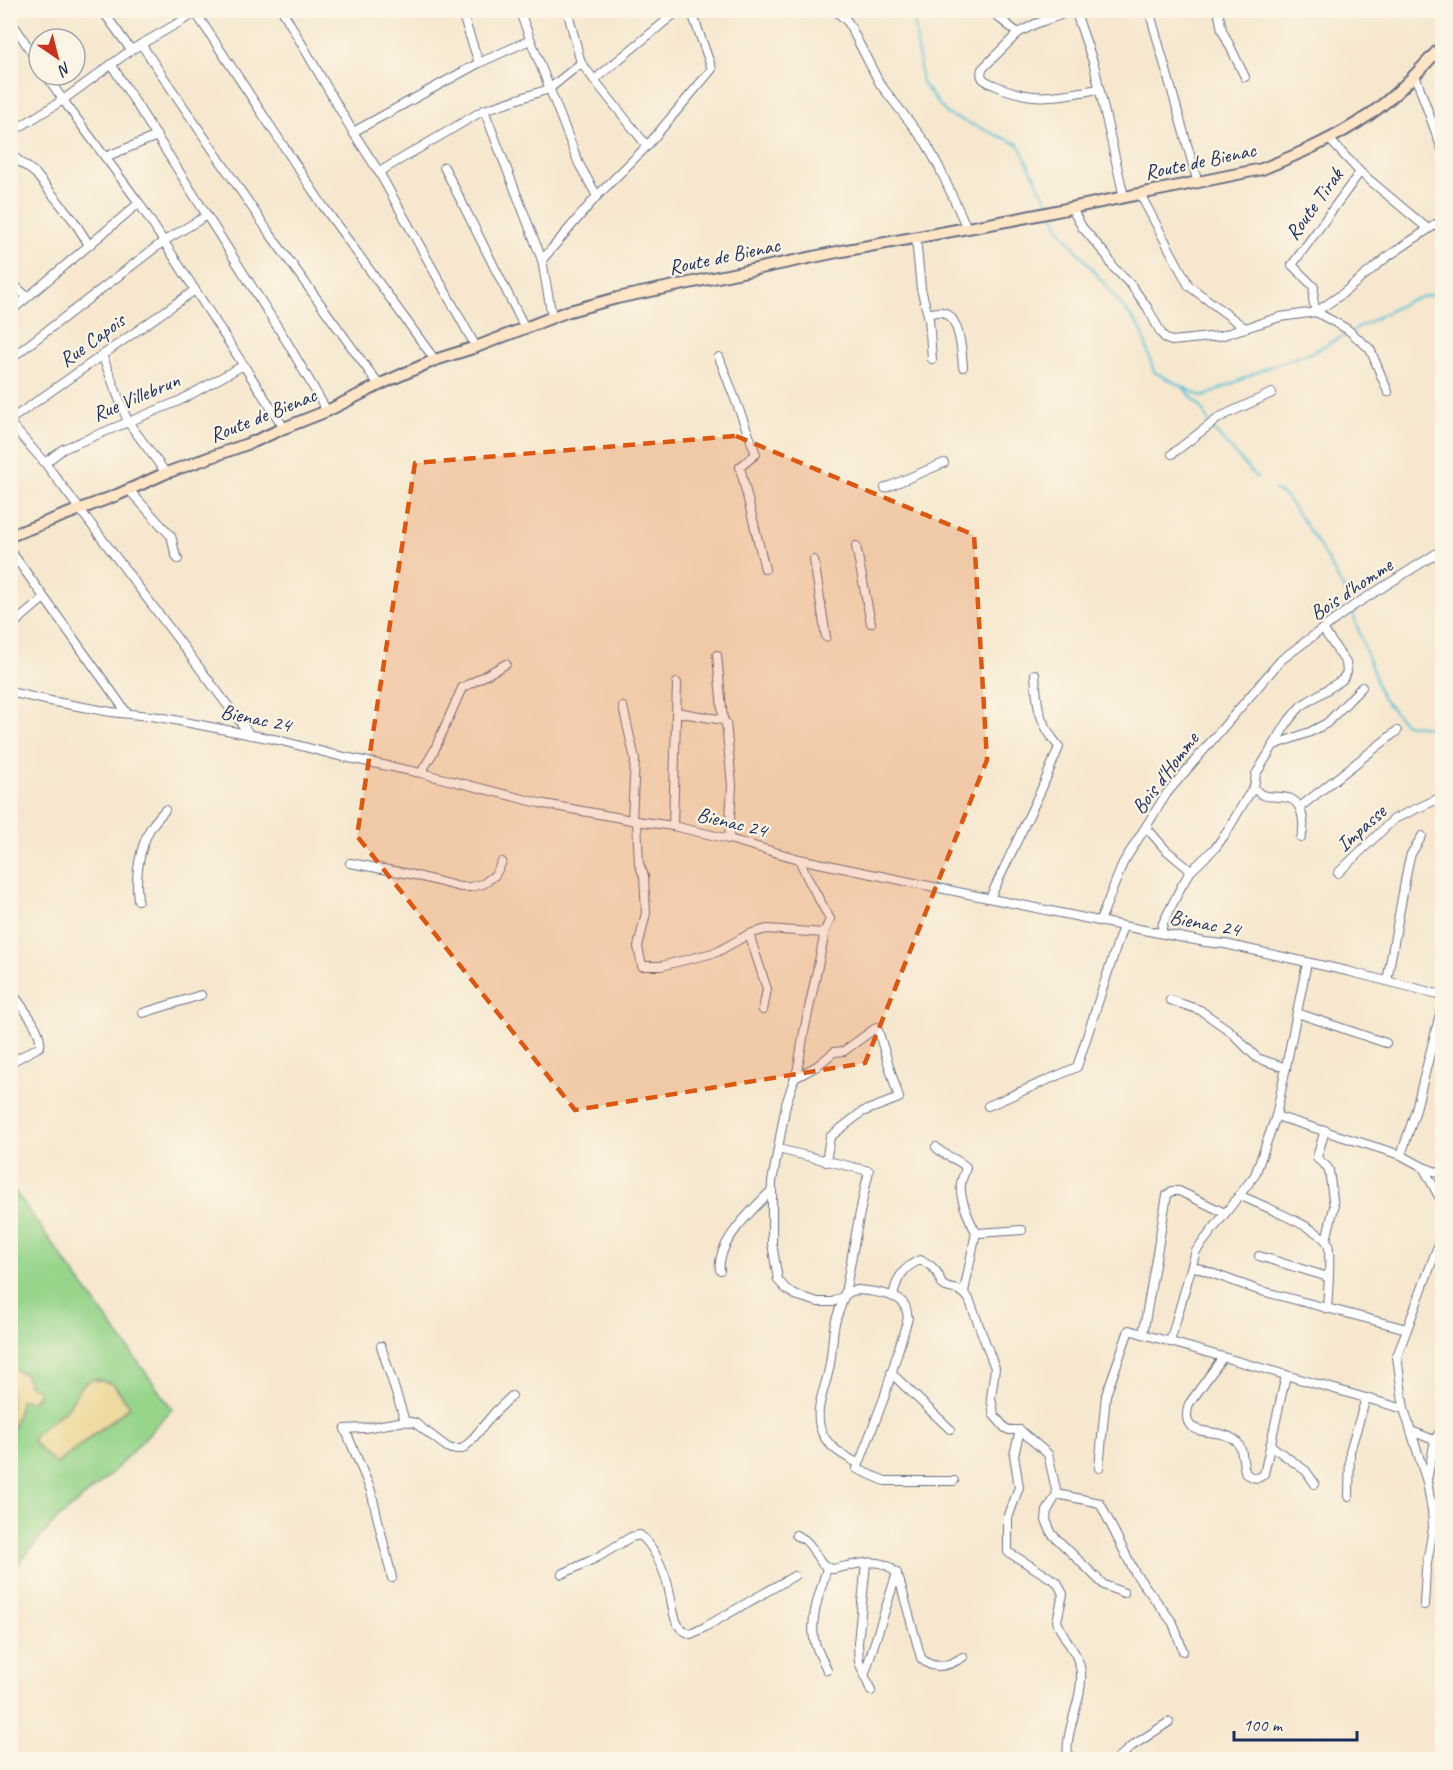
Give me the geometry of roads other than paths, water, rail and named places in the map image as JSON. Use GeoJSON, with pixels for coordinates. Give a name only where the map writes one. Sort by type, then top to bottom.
{"type":"FeatureCollection","features":[{"type":"Feature","properties":{"kind":"main road","name":"Route de Bienac"},"geometry":{"type":"LineString","coordinates":[[10,536],[129,490],[166,472],[253,442],[327,411],[435,360],[476,347],[566,312],[627,296],[842,251],[1043,214],[1262,169],[1329,140],[1371,114],[1415,75],[1443,46]]}},
{"type":"Feature","properties":{"kind":"street"},"geometry":{"type":"LineString","coordinates":[[102,10],[131,50]]}},
{"type":"Feature","properties":{"kind":"street"},"geometry":{"type":"LineString","coordinates":[[282,10],[353,132],[380,172],[476,347]]}},
{"type":"Feature","properties":{"kind":"street"},"geometry":{"type":"LineString","coordinates":[[461,10],[479,63]]}},
{"type":"Feature","properties":{"kind":"street"},"geometry":{"type":"LineString","coordinates":[[519,10],[579,164],[597,196]]}},
{"type":"Feature","properties":{"kind":"street"},"geometry":{"type":"LineString","coordinates":[[594,80],[679,10]]}},
{"type":"Feature","properties":{"kind":"street"},"geometry":{"type":"LineString","coordinates":[[542,260],[597,196],[647,146],[712,69],[691,10]]}},
{"type":"Feature","properties":{"kind":"street"},"geometry":{"type":"LineString","coordinates":[[835,10],[848,22],[880,84],[926,143],[967,228]]}},
{"type":"Feature","properties":{"kind":"street"},"geometry":{"type":"LineString","coordinates":[[992,10],[1018,33]]}},
{"type":"Feature","properties":{"kind":"street"},"geometry":{"type":"LineString","coordinates":[[1099,89],[1057,97],[1036,98],[984,81],[980,72],[1018,33],[1035,24],[1074,10],[1094,65],[1124,197]]}},
{"type":"Feature","properties":{"kind":"street"},"geometry":{"type":"LineString","coordinates":[[1149,10],[1198,183]]}},
{"type":"Feature","properties":{"kind":"street"},"geometry":{"type":"LineString","coordinates":[[1218,10],[1222,30],[1245,77]]}},
{"type":"Feature","properties":{"kind":"street"},"geometry":{"type":"LineString","coordinates":[[10,133],[63,100],[131,50],[197,12],[322,207],[435,360]]}},
{"type":"Feature","properties":{"kind":"street"},"geometry":{"type":"LineString","coordinates":[[568,13],[581,63],[647,146]]}},
{"type":"Feature","properties":{"kind":"street"},"geometry":{"type":"LineString","coordinates":[[10,20],[27,45]]}},
{"type":"Feature","properties":{"kind":"street"},"geometry":{"type":"LineString","coordinates":[[353,132],[479,63],[530,40]]}},
{"type":"Feature","properties":{"kind":"street"},"geometry":{"type":"LineString","coordinates":[[141,44],[270,234],[379,385]]}},
{"type":"Feature","properties":{"kind":"street"},"geometry":{"type":"LineString","coordinates":[[380,172],[484,110],[549,89],[581,63]]}},
{"type":"Feature","properties":{"kind":"street"},"geometry":{"type":"LineString","coordinates":[[111,64],[327,411]]}},
{"type":"Feature","properties":{"kind":"street"},"geometry":{"type":"LineString","coordinates":[[1415,75],[1443,148]]}},
{"type":"Feature","properties":{"kind":"street"},"geometry":{"type":"LineString","coordinates":[[54,87],[139,202],[284,428]]}},
{"type":"Feature","properties":{"kind":"street"},"geometry":{"type":"LineString","coordinates":[[484,110],[542,260],[552,317]]}},
{"type":"Feature","properties":{"kind":"street"},"geometry":{"type":"LineString","coordinates":[[105,157],[157,136]]}},
{"type":"Feature","properties":{"kind":"street"},"geometry":{"type":"LineString","coordinates":[[1329,140],[1359,172],[1428,229]]}},
{"type":"Feature","properties":{"kind":"street"},"geometry":{"type":"LineString","coordinates":[[10,154],[35,173],[74,220],[88,245]]}},
{"type":"Feature","properties":{"kind":"street"},"geometry":{"type":"LineString","coordinates":[[444,167],[525,328]]}},
{"type":"Feature","properties":{"kind":"street","name":"Route Tirak"},"geometry":{"type":"LineString","coordinates":[[1316,312],[1313,299],[1314,287],[1292,265],[1359,172]]}},
{"type":"Feature","properties":{"kind":"street"},"geometry":{"type":"LineString","coordinates":[[1140,194],[1189,286],[1245,328]]}},
{"type":"Feature","properties":{"kind":"street"},"geometry":{"type":"LineString","coordinates":[[10,312],[139,202]]}},
{"type":"Feature","properties":{"kind":"street"},"geometry":{"type":"LineString","coordinates":[[1067,208],[1107,256],[1113,267],[1131,285],[1166,339],[1172,341],[1220,336],[1280,317],[1316,312],[1387,256],[1443,220]]}},
{"type":"Feature","properties":{"kind":"street"},"geometry":{"type":"LineString","coordinates":[[10,358],[164,242],[206,216]]}},
{"type":"Feature","properties":{"kind":"street"},"geometry":{"type":"LineString","coordinates":[[916,238],[921,289],[928,314],[932,359]]}},
{"type":"Feature","properties":{"kind":"street"},"geometry":{"type":"LineString","coordinates":[[10,281],[27,297]]}},
{"type":"Feature","properties":{"kind":"street","name":"Rue Capois"},"geometry":{"type":"LineString","coordinates":[[10,422],[195,290]]}},
{"type":"Feature","properties":{"kind":"street"},"geometry":{"type":"LineString","coordinates":[[928,314],[940,311],[949,314],[953,320],[961,346],[963,368]]}},
{"type":"Feature","properties":{"kind":"street"},"geometry":{"type":"LineString","coordinates":[[1316,312],[1347,328],[1370,349],[1388,392]]}},
{"type":"Feature","properties":{"kind":"street"},"geometry":{"type":"LineString","coordinates":[[102,355],[128,422],[166,472]]}},
{"type":"Feature","properties":{"kind":"street"},"geometry":{"type":"LineString","coordinates":[[719,357],[756,454],[740,467],[765,569]]}},
{"type":"Feature","properties":{"kind":"street","name":"Rue Villebrun"},"geometry":{"type":"LineString","coordinates":[[45,463],[63,449],[179,401],[244,365]]}},
{"type":"Feature","properties":{"kind":"street"},"geometry":{"type":"LineString","coordinates":[[1172,454],[1220,417],[1272,393]]}},
{"type":"Feature","properties":{"kind":"street"},"geometry":{"type":"LineString","coordinates":[[10,422],[45,463],[250,735]]}},
{"type":"Feature","properties":{"kind":"street"},"geometry":{"type":"LineString","coordinates":[[885,488],[944,463]]}},
{"type":"Feature","properties":{"kind":"street"},"geometry":{"type":"LineString","coordinates":[[129,490],[171,536],[174,554],[178,559]]}},
{"type":"Feature","properties":{"kind":"street"},"geometry":{"type":"LineString","coordinates":[[856,546],[871,622]]}},
{"type":"Feature","properties":{"kind":"street"},"geometry":{"type":"LineString","coordinates":[[10,550],[127,713]]}},
{"type":"Feature","properties":{"kind":"street","name":"Bois d'homme"},"geometry":{"type":"LineString","coordinates":[[1281,660],[1353,606],[1443,550]]}},
{"type":"Feature","properties":{"kind":"street"},"geometry":{"type":"LineString","coordinates":[[814,560],[826,637]]}},
{"type":"Feature","properties":{"kind":"street"},"geometry":{"type":"LineString","coordinates":[[10,627],[44,598]]}},
{"type":"Feature","properties":{"kind":"street"},"geometry":{"type":"LineString","coordinates":[[1161,933],[1173,902],[1191,871],[1216,847],[1254,787],[1256,774],[1289,720],[1301,706],[1342,680],[1347,672],[1346,663],[1323,629]]}},
{"type":"Feature","properties":{"kind":"street"},"geometry":{"type":"LineString","coordinates":[[717,655],[732,785],[729,838]]}},
{"type":"Feature","properties":{"kind":"street","name":"Bois d'Homme"},"geometry":{"type":"LineString","coordinates":[[1100,921],[1123,863],[1167,793],[1281,660]]}},
{"type":"Feature","properties":{"kind":"street"},"geometry":{"type":"LineString","coordinates":[[421,773],[434,751],[462,688],[506,664]]}},
{"type":"Feature","properties":{"kind":"street"},"geometry":{"type":"LineString","coordinates":[[990,898],[1059,747],[1046,731],[1037,704],[1035,674]]}},
{"type":"Feature","properties":{"kind":"street"},"geometry":{"type":"LineString","coordinates":[[674,826],[677,683]]}},
{"type":"Feature","properties":{"kind":"street"},"geometry":{"type":"LineString","coordinates":[[1274,745],[1327,723],[1362,687]]}},
{"type":"Feature","properties":{"kind":"street","name":"Bienac 24"},"geometry":{"type":"LineString","coordinates":[[10,692],[50,701],[159,717],[250,735],[421,773],[539,803],[674,826],[729,838],[799,859],[1123,926],[1225,944],[1443,995]]}},
{"type":"Feature","properties":{"kind":"street"},"geometry":{"type":"LineString","coordinates":[[623,707],[635,759],[635,821],[639,864],[644,876],[646,913],[638,947],[642,966],[661,966],[717,952],[749,934],[767,929],[824,933]]}},
{"type":"Feature","properties":{"kind":"street"},"geometry":{"type":"LineString","coordinates":[[676,712],[723,720]]}},
{"type":"Feature","properties":{"kind":"street"},"geometry":{"type":"LineString","coordinates":[[1300,807],[1397,731]]}},
{"type":"Feature","properties":{"kind":"street"},"geometry":{"type":"LineString","coordinates":[[1254,787],[1262,795],[1295,800],[1300,807],[1304,823],[1301,838]]}},
{"type":"Feature","properties":{"kind":"street","name":"Impasse"},"geometry":{"type":"LineString","coordinates":[[1338,873],[1394,819],[1443,797]]}},
{"type":"Feature","properties":{"kind":"street"},"geometry":{"type":"LineString","coordinates":[[138,900],[136,884],[140,859],[150,829],[165,810]]}},
{"type":"Feature","properties":{"kind":"street"},"geometry":{"type":"LineString","coordinates":[[1146,827],[1165,849],[1191,871]]}},
{"type":"Feature","properties":{"kind":"street"},"geometry":{"type":"LineString","coordinates":[[1387,981],[1408,865],[1411,854],[1422,836]]}},
{"type":"Feature","properties":{"kind":"street"},"geometry":{"type":"LineString","coordinates":[[799,859],[830,920],[824,933],[795,1078],[786,1104],[772,1182],[772,1243],[777,1280],[795,1295],[818,1302],[833,1302],[858,1290],[893,1297],[904,1303],[908,1318],[884,1398],[857,1469],[885,1481],[954,1481]]}},
{"type":"Feature","properties":{"kind":"street"},"geometry":{"type":"LineString","coordinates":[[350,863],[410,874],[460,887],[470,887],[483,884],[495,875],[502,862]]}},
{"type":"Feature","properties":{"kind":"street"},"geometry":{"type":"LineString","coordinates":[[988,1106],[1077,1067],[1123,926]]}},
{"type":"Feature","properties":{"kind":"street"},"geometry":{"type":"LineString","coordinates":[[749,934],[766,989],[763,1010]]}},
{"type":"Feature","properties":{"kind":"street"},"geometry":{"type":"LineString","coordinates":[[1170,1342],[1196,1251],[1255,1174],[1276,1116],[1307,963]]}},
{"type":"Feature","properties":{"kind":"street"},"geometry":{"type":"LineString","coordinates":[[10,990],[39,1032],[41,1041],[40,1046],[10,1063]]}},
{"type":"Feature","properties":{"kind":"street"},"geometry":{"type":"LineString","coordinates":[[143,1013],[201,995]]}},
{"type":"Feature","properties":{"kind":"street"},"geometry":{"type":"LineString","coordinates":[[1170,1000],[1200,1010],[1230,1031],[1257,1058],[1286,1068]]}},
{"type":"Feature","properties":{"kind":"street"},"geometry":{"type":"LineString","coordinates":[[1401,1155],[1415,1113],[1443,1006]]}},
{"type":"Feature","properties":{"kind":"street"},"geometry":{"type":"LineString","coordinates":[[1297,1013],[1386,1043]]}},
{"type":"Feature","properties":{"kind":"street"},"geometry":{"type":"LineString","coordinates":[[795,1078],[834,1052],[844,1051],[877,1027],[899,1098],[862,1112],[830,1137],[826,1162]]}},
{"type":"Feature","properties":{"kind":"street"},"geometry":{"type":"LineString","coordinates":[[1433,1044],[1443,1046]]}},
{"type":"Feature","properties":{"kind":"street"},"geometry":{"type":"LineString","coordinates":[[1276,1116],[1401,1155],[1423,1167],[1443,1174]]}},
{"type":"Feature","properties":{"kind":"street"},"geometry":{"type":"LineString","coordinates":[[1324,1130],[1317,1157],[1320,1162],[1327,1165],[1329,1170],[1334,1208],[1326,1240],[1329,1251],[1327,1309]]}},
{"type":"Feature","properties":{"kind":"street"},"geometry":{"type":"LineString","coordinates":[[936,1147],[966,1167],[960,1185],[976,1232],[964,1292]]}},
{"type":"Feature","properties":{"kind":"street"},"geometry":{"type":"LineString","coordinates":[[778,1149],[869,1171],[844,1296],[834,1326],[829,1369],[818,1413],[821,1430],[827,1442],[838,1453],[859,1464]]}},
{"type":"Feature","properties":{"kind":"street"},"geometry":{"type":"LineString","coordinates":[[1423,1167],[1443,1202]]}},
{"type":"Feature","properties":{"kind":"street"},"geometry":{"type":"LineString","coordinates":[[720,1270],[719,1264],[725,1246],[750,1213],[772,1190]]}},
{"type":"Feature","properties":{"kind":"street"},"geometry":{"type":"LineString","coordinates":[[1143,1334],[1167,1195],[1172,1191],[1179,1191],[1225,1213]]}},
{"type":"Feature","properties":{"kind":"street"},"geometry":{"type":"LineString","coordinates":[[1239,1195],[1305,1225],[1326,1240]]}},
{"type":"Feature","properties":{"kind":"street"},"geometry":{"type":"LineString","coordinates":[[976,1232],[1022,1230]]}},
{"type":"Feature","properties":{"kind":"street"},"geometry":{"type":"LineString","coordinates":[[1424,1605],[1426,1569],[1433,1528],[1432,1510],[1427,1482],[1404,1409],[1396,1356],[1443,1236]]}},
{"type":"Feature","properties":{"kind":"street"},"geometry":{"type":"LineString","coordinates":[[1258,1256],[1328,1277]]}},
{"type":"Feature","properties":{"kind":"street"},"geometry":{"type":"LineString","coordinates":[[893,1297],[904,1269],[920,1260],[928,1262],[934,1268],[945,1287],[964,1292],[969,1299],[994,1368],[990,1398],[994,1415],[1005,1428],[1020,1430],[1048,1454],[1057,1494],[1047,1511],[1046,1520],[1052,1534],[1104,1585],[1124,1593]]}},
{"type":"Feature","properties":{"kind":"street"},"geometry":{"type":"LineString","coordinates":[[1192,1266],[1258,1290],[1407,1329]]}},
{"type":"Feature","properties":{"kind":"street"},"geometry":{"type":"LineString","coordinates":[[1099,1468],[1106,1395],[1129,1330],[1404,1409]]}},
{"type":"Feature","properties":{"kind":"street"},"geometry":{"type":"LineString","coordinates":[[381,1346],[405,1421]]}},
{"type":"Feature","properties":{"kind":"street"},"geometry":{"type":"LineString","coordinates":[[1223,1357],[1189,1404],[1187,1411],[1191,1426],[1199,1431],[1225,1434],[1237,1442],[1246,1474],[1255,1478],[1264,1474],[1286,1375]]}},
{"type":"Feature","properties":{"kind":"street"},"geometry":{"type":"LineString","coordinates":[[891,1373],[950,1429]]}},
{"type":"Feature","properties":{"kind":"street"},"geometry":{"type":"LineString","coordinates":[[392,1578],[371,1491],[345,1429],[405,1421],[420,1426],[451,1449],[462,1449],[512,1396]]}},
{"type":"Feature","properties":{"kind":"street"},"geometry":{"type":"LineString","coordinates":[[1349,1496],[1350,1451],[1366,1398]]}},
{"type":"Feature","properties":{"kind":"street"},"geometry":{"type":"LineString","coordinates":[[1427,1482],[1443,1428]]}},
{"type":"Feature","properties":{"kind":"street"},"geometry":{"type":"LineString","coordinates":[[1020,1430],[1014,1455],[1019,1487],[1008,1518],[1008,1552],[1057,1582],[1064,1594],[1058,1621],[1079,1661],[1081,1673],[1080,1692],[1068,1738],[1068,1760]]}},
{"type":"Feature","properties":{"kind":"street"},"geometry":{"type":"LineString","coordinates":[[1411,1431],[1439,1442]]}},
{"type":"Feature","properties":{"kind":"street"},"geometry":{"type":"LineString","coordinates":[[1270,1445],[1305,1471],[1315,1484]]}},
{"type":"Feature","properties":{"kind":"street"},"geometry":{"type":"LineString","coordinates":[[1057,1494],[1100,1503],[1135,1573],[1173,1623],[1184,1652]]}},
{"type":"Feature","properties":{"kind":"street"},"geometry":{"type":"LineString","coordinates":[[796,1535],[806,1541],[827,1568],[866,1563],[883,1563],[891,1567],[897,1574],[921,1658],[926,1663],[943,1666],[952,1665],[963,1657]]}},
{"type":"Feature","properties":{"kind":"street"},"geometry":{"type":"LineString","coordinates":[[562,1574],[632,1537],[640,1536],[652,1548],[668,1586],[675,1621],[686,1633],[692,1634],[794,1576]]}},
{"type":"Feature","properties":{"kind":"street"},"geometry":{"type":"LineString","coordinates":[[866,1563],[858,1643],[864,1677],[871,1691]]}},
{"type":"Feature","properties":{"kind":"street"},"geometry":{"type":"LineString","coordinates":[[827,1568],[813,1630],[814,1641],[827,1670]]}},
{"type":"Feature","properties":{"kind":"street"},"geometry":{"type":"LineString","coordinates":[[864,1677],[897,1574]]}},
{"type":"Feature","properties":{"kind":"street"},"geometry":{"type":"LineString","coordinates":[[1116,1760],[1132,1746],[1169,1722]]}},
{"type":"Feature","properties":{"kind":"waterway"},"geometry":{"type":"LineString","coordinates":[[913,10],[922,83],[947,114],[1018,144],[1051,209]]}},
{"type":"Feature","properties":{"kind":"waterway"},"geometry":{"type":"LineString","coordinates":[[1053,214],[1062,232],[1141,329],[1154,372],[1203,397],[1273,365],[1313,352],[1347,334]]}},
{"type":"Feature","properties":{"kind":"waterway"},"geometry":{"type":"LineString","coordinates":[[1352,331],[1410,300],[1442,292]]}},
{"type":"Feature","properties":{"kind":"waterway"},"geometry":{"type":"LineString","coordinates":[[1182,386],[1200,406],[1209,422]]}},
{"type":"Feature","properties":{"kind":"waterway"},"geometry":{"type":"LineString","coordinates":[[1211,427],[1257,478]]}},
{"type":"Feature","properties":{"kind":"waterway"},"geometry":{"type":"LineString","coordinates":[[1274,489],[1286,497],[1305,524],[1346,593],[1350,605]]}},
{"type":"Feature","properties":{"kind":"waterway"},"geometry":{"type":"LineString","coordinates":[[1352,611],[1381,696],[1405,724],[1442,729]]}}]}
